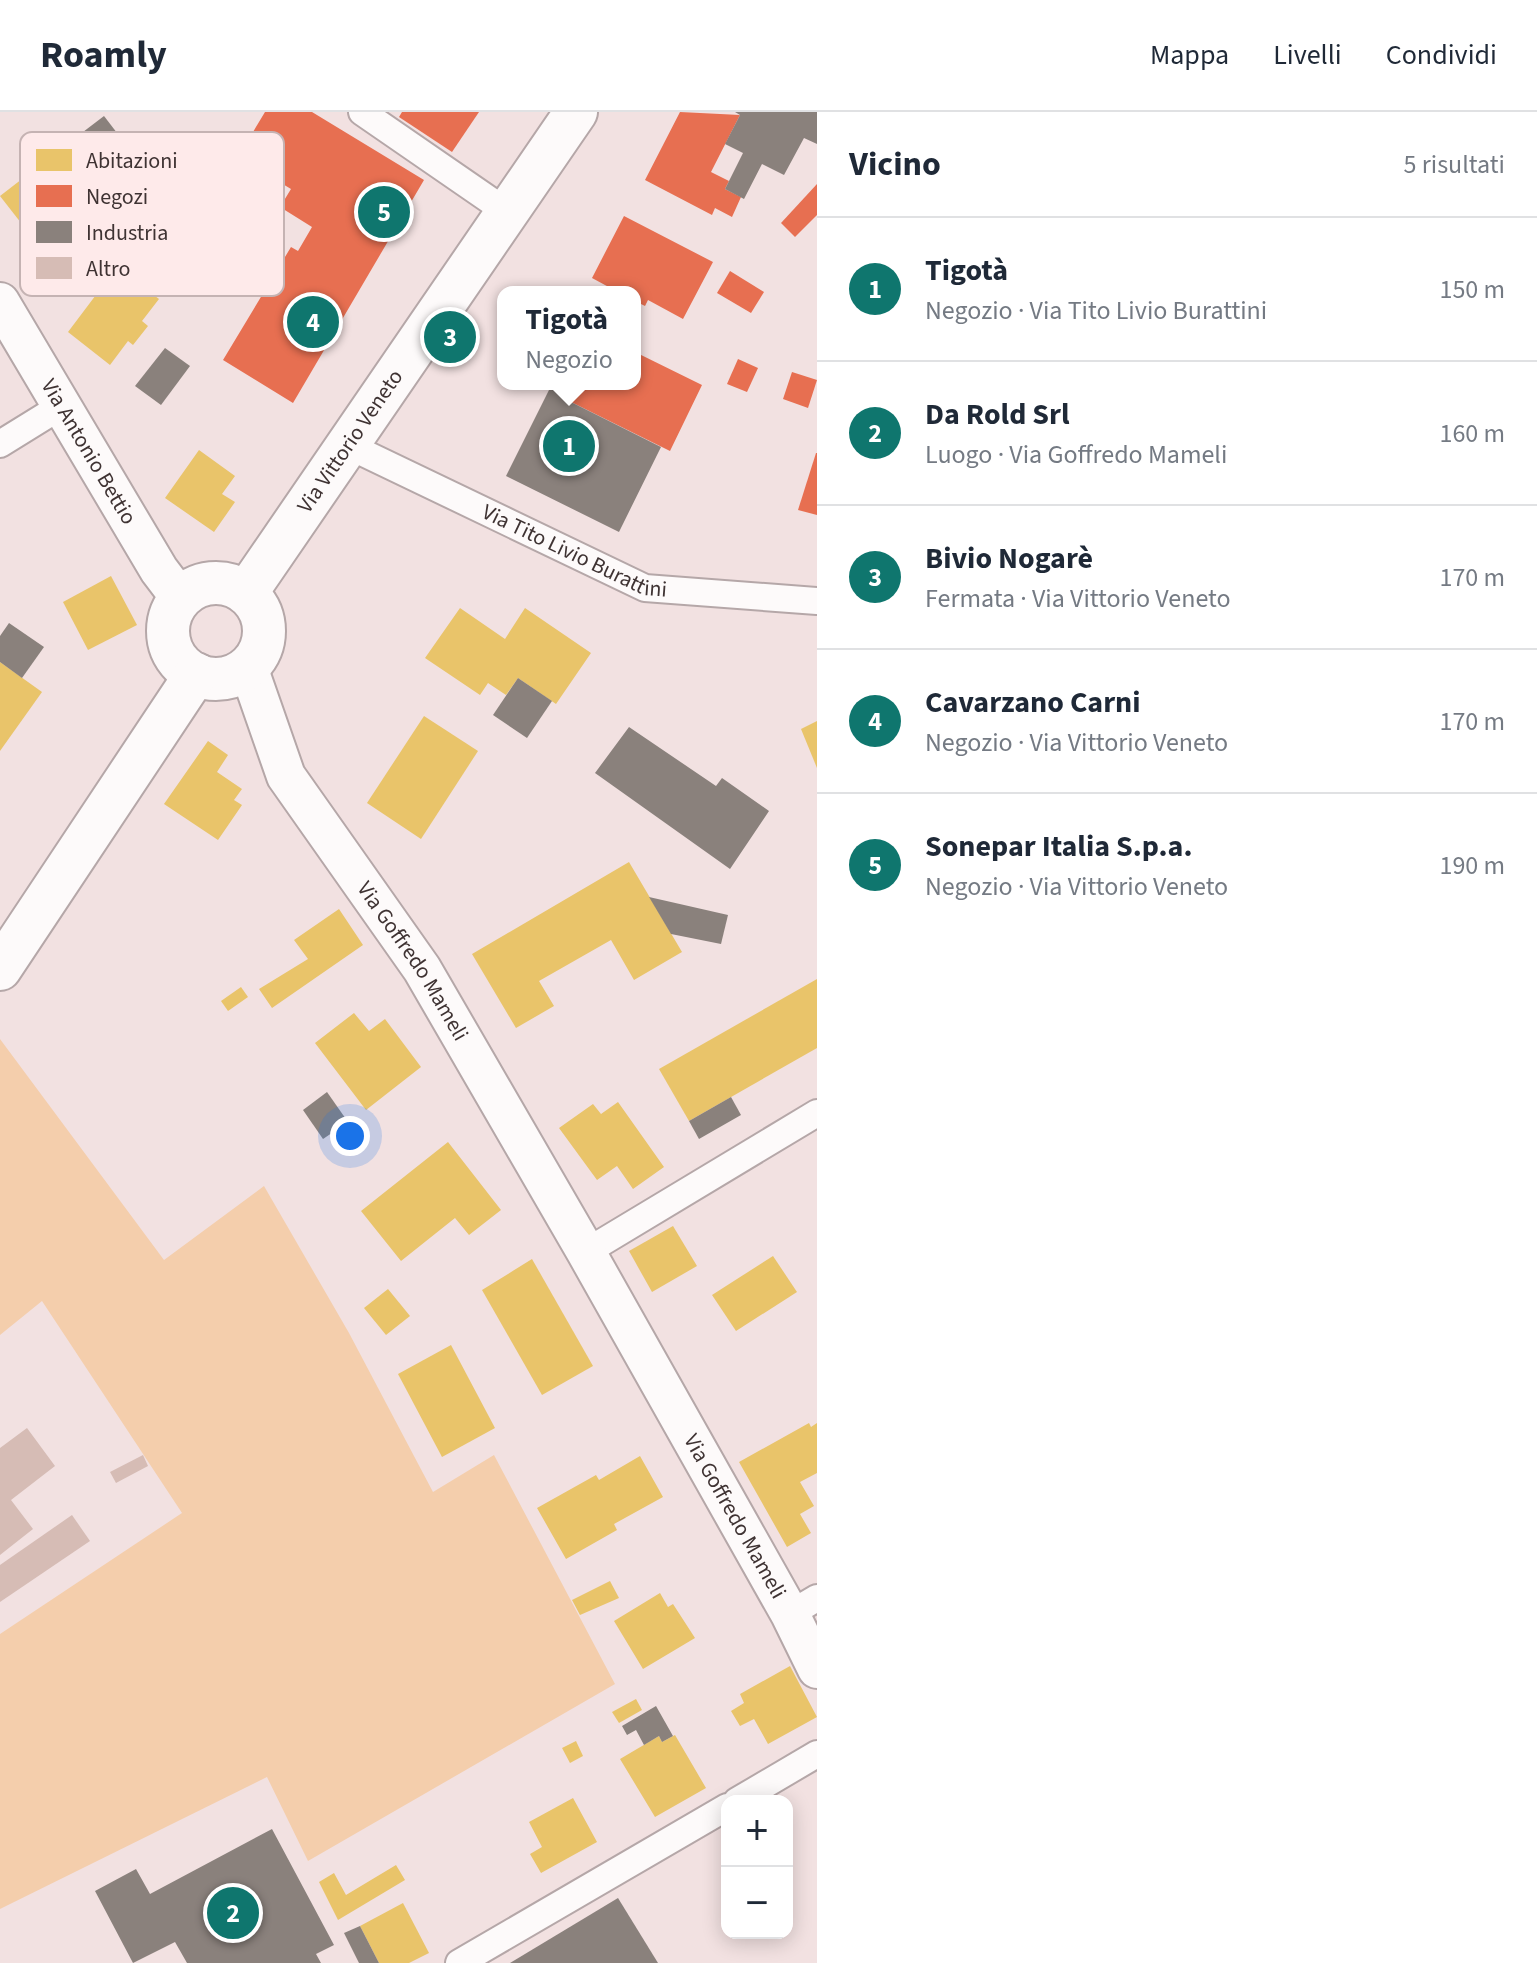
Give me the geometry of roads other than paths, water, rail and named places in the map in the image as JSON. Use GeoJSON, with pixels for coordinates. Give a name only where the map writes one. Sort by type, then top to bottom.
{"type":"FeatureCollection","features":[{"type":"Feature","properties":{"kind":"main road","name":"Via Vittorio Veneto"},"geometry":{"type":"LineString","coordinates":[[246,593],[576,112]]}},
{"type":"Feature","properties":{"kind":"main road"},"geometry":{"type":"LineString","coordinates":[[212,583],[230,585],[246,593],[260,609],[265,629],[260,650],[248,667],[232,676],[214,678],[196,674],[175,654],[169,640],[169,625],[181,599],[195,588],[212,583]]}},
{"type":"Feature","properties":{"kind":"main road"},"geometry":{"type":"LineString","coordinates":[[0,969],[196,674]]}},
{"type":"Feature","properties":{"kind":"street"},"geometry":{"type":"LineString","coordinates":[[362,112],[507,212]]}},
{"type":"Feature","properties":{"kind":"street","name":"Via Antonio Bettio"},"geometry":{"type":"LineString","coordinates":[[0,302],[151,557],[181,599]]}},
{"type":"Feature","properties":{"kind":"street"},"geometry":{"type":"LineString","coordinates":[[0,444],[63,405]]}},
{"type":"Feature","properties":{"kind":"street","name":"Via Tito Livio Burattini"},"geometry":{"type":"LineString","coordinates":[[347,445],[645,588],[817,601]]}},
{"type":"Feature","properties":{"kind":"street","name":"Via Goffredo Mameli"},"geometry":{"type":"LineString","coordinates":[[248,667],[286,776],[422,969],[586,1252],[804,1606],[817,1669]]}},
{"type":"Feature","properties":{"kind":"street"},"geometry":{"type":"LineString","coordinates":[[586,1252],[817,1113]]}},
{"type":"Feature","properties":{"kind":"street"},"geometry":{"type":"LineString","coordinates":[[747,1795],[817,1754]]}},
{"type":"Feature","properties":{"kind":"street"},"geometry":{"type":"LineString","coordinates":[[459,1963],[721,1810]]}},
{"type":"Feature","properties":{"kind":"place","name":"Sonepar Italia S.p.a."},"geometry":{"type":"Point","coordinates":[384,212]}},
{"type":"Feature","properties":{"kind":"place","name":"Cavarzano Carni"},"geometry":{"type":"Point","coordinates":[313,322]}},
{"type":"Feature","properties":{"kind":"place","name":"Bivio Nogarè"},"geometry":{"type":"Point","coordinates":[450,337]}},
{"type":"Feature","properties":{"kind":"place","name":"Tigotà"},"geometry":{"type":"Point","coordinates":[569,446]}},
{"type":"Feature","properties":{"kind":"place","name":"Da Rold Srl"},"geometry":{"type":"Point","coordinates":[233,1913]}}]}
